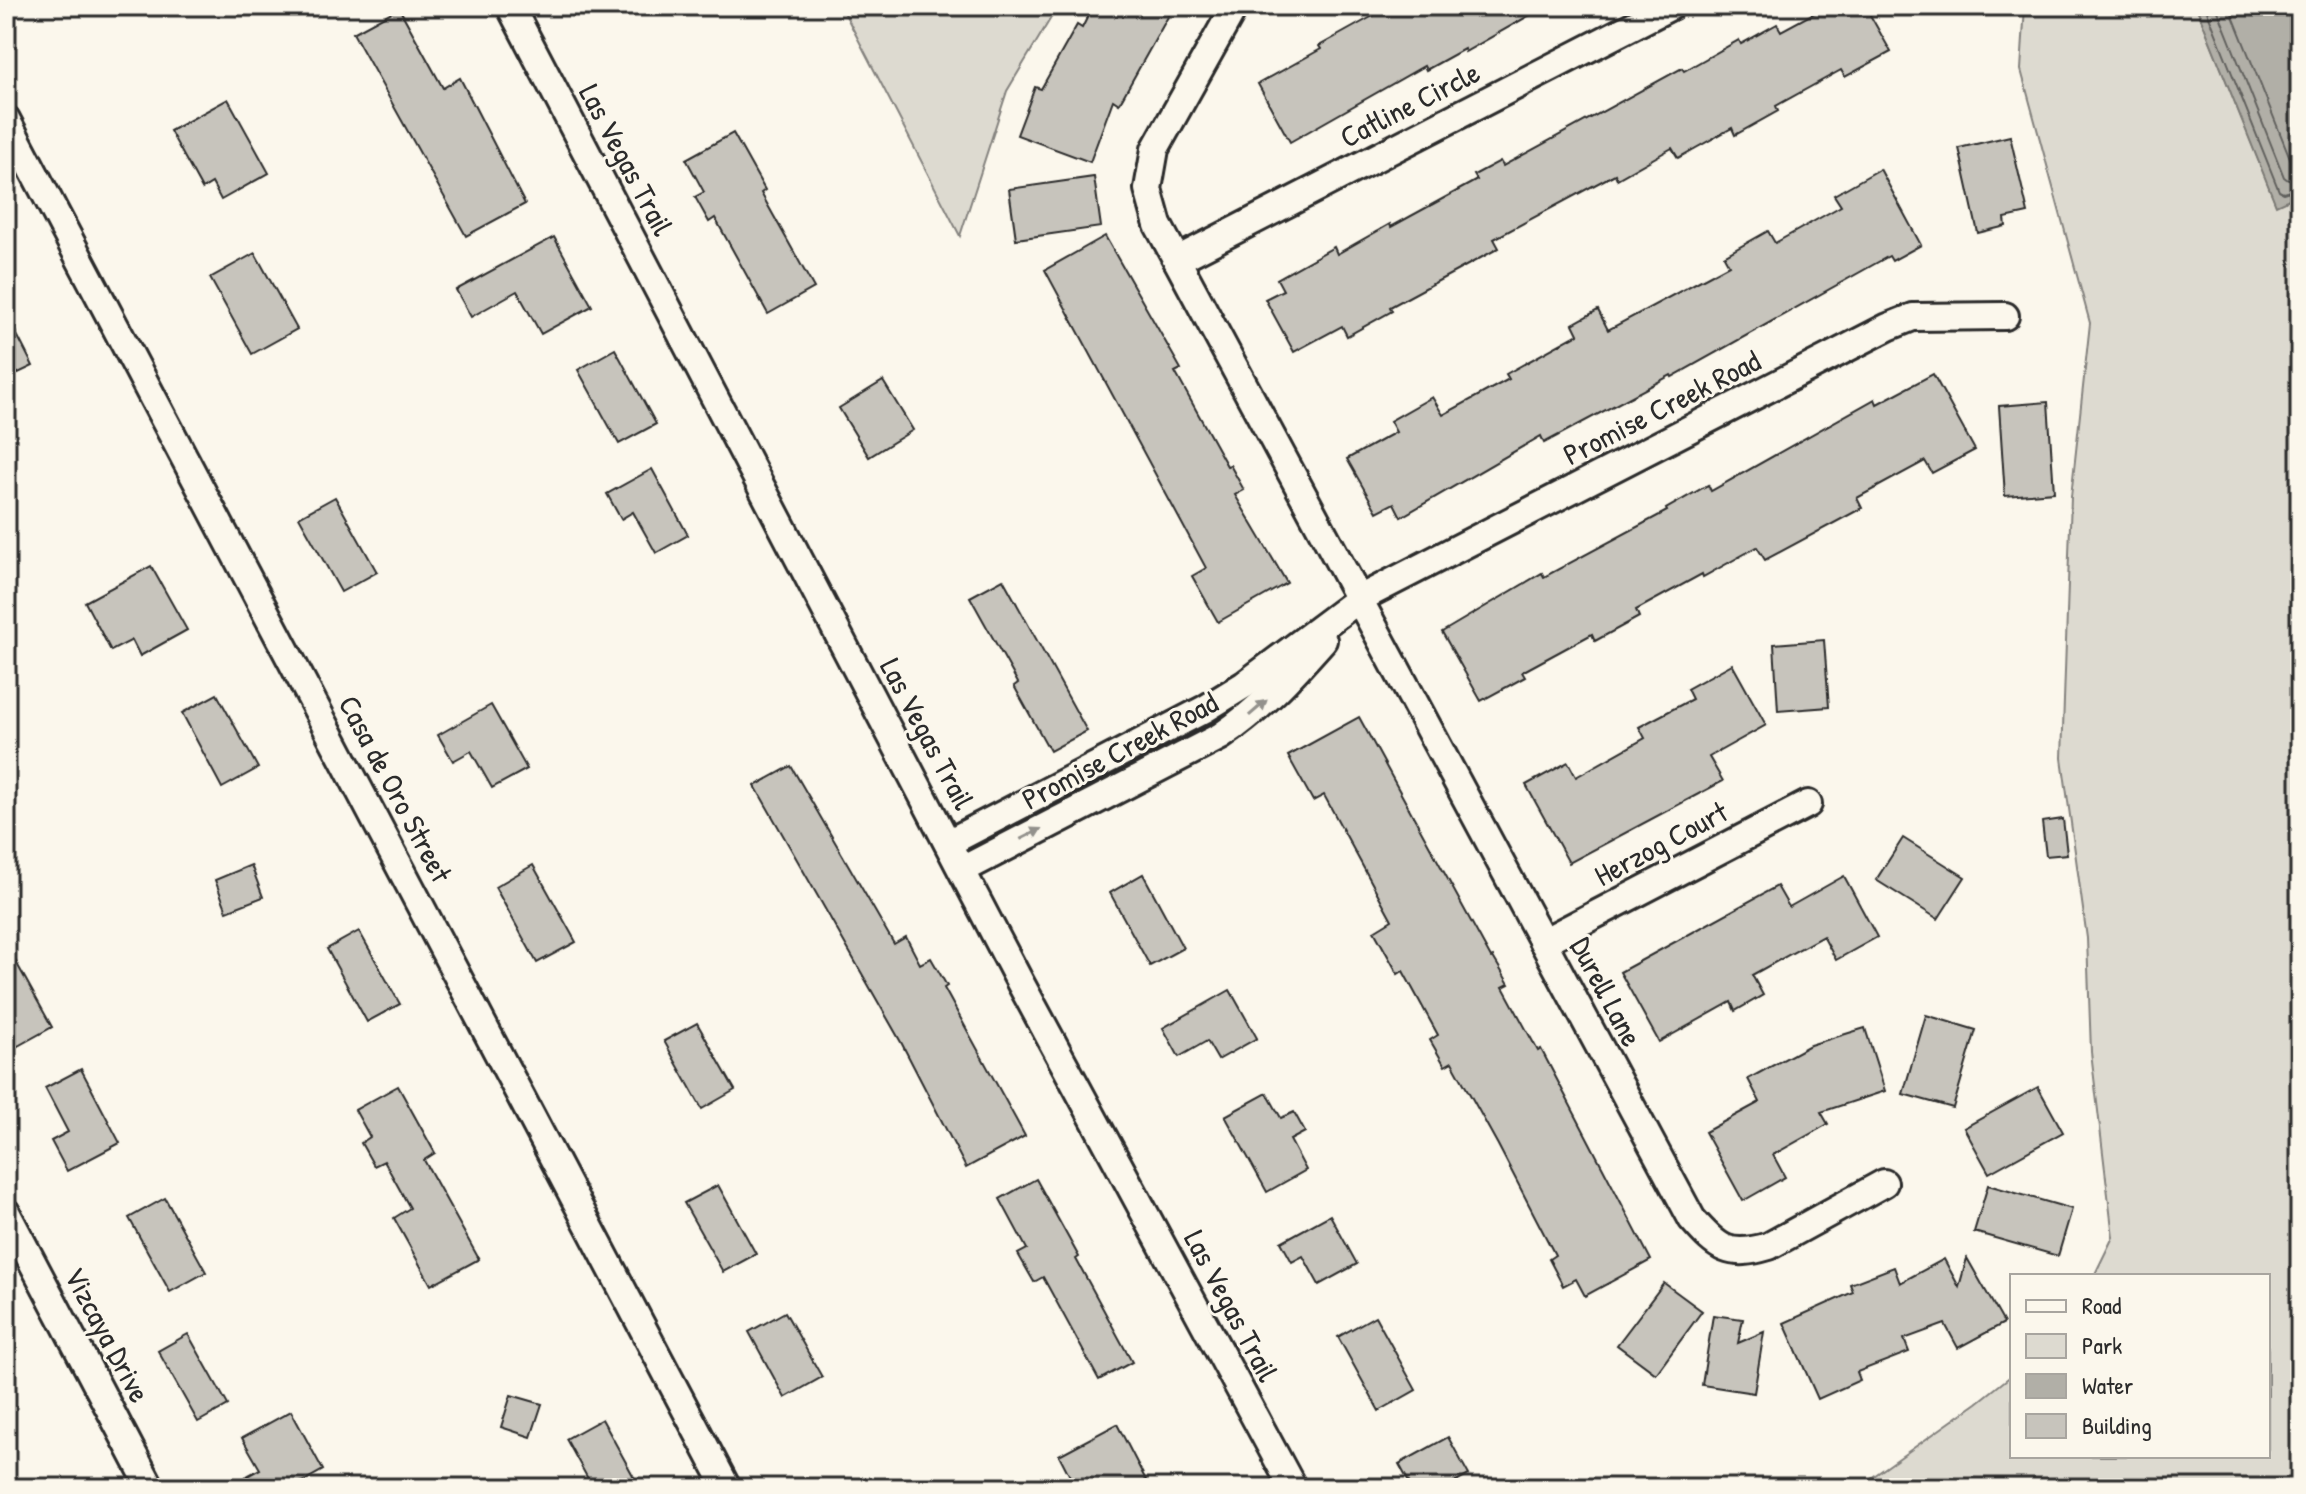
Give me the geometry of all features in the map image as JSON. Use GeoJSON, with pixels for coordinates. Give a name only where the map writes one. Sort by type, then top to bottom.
{"type":"FeatureCollection","features":[{"type":"Feature","properties":{"kind":"street","name":"Las Vegas Trail"},"geometry":{"type":"LineString","coordinates":[[510,6],[962,870],[1293,1488]]}},
{"type":"Feature","properties":{"kind":"street"},"geometry":{"type":"LineString","coordinates":[[1235,6],[1155,149],[1148,189],[1158,225],[1359,599]]}},
{"type":"Feature","properties":{"kind":"street","name":"Catline Circle"},"geometry":{"type":"LineString","coordinates":[[1177,260],[1671,6]]}},
{"type":"Feature","properties":{"kind":"street","name":"Casa de Oro Street"},"geometry":{"type":"LineString","coordinates":[[6,119],[727,1488]]}},
{"type":"Feature","properties":{"kind":"street","name":"Promise Creek Road"},"geometry":{"type":"LineString","coordinates":[[948,843],[1205,709],[1244,685],[1359,599],[1888,327],[1913,317],[2005,316]]}},
{"type":"Feature","properties":{"kind":"street","name":"Promise Creek Road"},"geometry":{"type":"LineString","coordinates":[[962,870],[1221,736],[1244,721],[1277,692],[1359,599]]}},
{"type":"Feature","properties":{"kind":"street","name":"Durell Lane"},"geometry":{"type":"LineString","coordinates":[[1359,599],[1692,1219],[1712,1243],[1728,1251],[1742,1252],[1769,1246],[1884,1183]]}},
{"type":"Feature","properties":{"kind":"street","name":"Herzog Court"},"geometry":{"type":"LineString","coordinates":[[1543,942],[1808,804]]}},
{"type":"Feature","properties":{"kind":"street","name":"Vizcaya Drive"},"geometry":{"type":"LineString","coordinates":[[6,1212],[151,1488]]}},
{"type":"Feature","properties":{"kind":"green space"},"geometry":{"type":"Polygon","coordinates":[[[841,6],[1058,6],[1007,91],[960,236],[841,6]]]}},
{"type":"Feature","properties":{"kind":"green space"},"geometry":{"type":"Polygon","coordinates":[[[2025,6],[2196,6],[2276,204],[2300,194],[2300,1488],[1857,1488],[2010,1377],[2010,1458],[2270,1458],[2270,1274],[2095,1274],[2113,1237],[2091,1052],[2087,938],[2062,758],[2071,497],[2090,323],[2021,70],[2025,6]]]}},
{"type":"Feature","properties":{"kind":"water"},"geometry":{"type":"Polygon","coordinates":[[[2196,6],[2300,6],[2300,194],[2276,205],[2196,6]]]}},
{"type":"Feature","properties":{"kind":"building"},"geometry":{"type":"Polygon","coordinates":[[[1093,6],[1174,6],[1119,104],[1113,100],[1090,162],[1017,135],[1035,87],[1041,89],[1077,25],[1082,28],[1093,6]]]}},
{"type":"Feature","properties":{"kind":"building"},"geometry":{"type":"Polygon","coordinates":[[[1367,6],[1546,6],[1465,52],[1464,49],[1426,70],[1424,66],[1290,142],[1258,84],[1373,16],[1367,6]]]}},
{"type":"Feature","properties":{"kind":"building"},"geometry":{"type":"Polygon","coordinates":[[[1827,6],[1865,6],[1891,52],[1845,77],[1841,70],[1776,106],[1778,111],[1735,135],[1732,128],[1678,158],[1672,148],[1617,179],[1615,174],[1494,239],[1499,248],[1390,307],[1392,311],[1347,336],[1342,326],[1294,352],[1265,299],[1283,290],[1277,279],[1334,247],[1337,254],[1390,224],[1391,227],[1477,180],[1474,175],[1500,161],[1503,166],[1682,68],[1684,71],[1739,40],[1741,44],[1777,24],[1781,31],[1827,6]]]}},
{"type":"Feature","properties":{"kind":"building"},"geometry":{"type":"Polygon","coordinates":[[[399,8],[443,88],[460,78],[525,204],[466,236],[353,33],[399,8]]]}},
{"type":"Feature","properties":{"kind":"building"},"geometry":{"type":"Polygon","coordinates":[[[228,99],[269,173],[221,200],[212,183],[202,189],[170,131],[228,99]]]}},
{"type":"Feature","properties":{"kind":"building"},"geometry":{"type":"Polygon","coordinates":[[[733,133],[765,190],[761,193],[814,288],[768,314],[715,218],[709,222],[695,197],[704,192],[686,159],[733,133]]]}},
{"type":"Feature","properties":{"kind":"building"},"geometry":{"type":"Polygon","coordinates":[[[2010,136],[2028,213],[2005,218],[2006,226],[1978,233],[1959,148],[2010,136]]]}},
{"type":"Feature","properties":{"kind":"building"},"geometry":{"type":"Polygon","coordinates":[[[1880,169],[1921,245],[1892,261],[1889,256],[1672,377],[1544,443],[1541,436],[1401,517],[1394,503],[1377,512],[1347,459],[1396,432],[1390,421],[1432,397],[1443,415],[1509,379],[1506,374],[1578,334],[1573,324],[1598,310],[1608,330],[1729,265],[1724,256],[1768,231],[1775,243],[1841,206],[1834,195],[1880,169]]]}},
{"type":"Feature","properties":{"kind":"building"},"geometry":{"type":"Polygon","coordinates":[[[1094,177],[1101,227],[1016,239],[1009,189],[1094,177]]]}},
{"type":"Feature","properties":{"kind":"building"},"geometry":{"type":"Polygon","coordinates":[[[1105,236],[1181,369],[1175,372],[1227,466],[1230,465],[1244,490],[1235,495],[1287,583],[1218,622],[1192,576],[1206,568],[1045,270],[1105,236]]]}},
{"type":"Feature","properties":{"kind":"building"},"geometry":{"type":"Polygon","coordinates":[[[554,237],[592,306],[541,334],[517,291],[471,317],[456,290],[554,237]]]}},
{"type":"Feature","properties":{"kind":"building"},"geometry":{"type":"Polygon","coordinates":[[[255,253],[297,329],[252,354],[210,278],[255,253]]]}},
{"type":"Feature","properties":{"kind":"building"},"geometry":{"type":"Polygon","coordinates":[[[6,313],[33,366],[6,379],[6,313]]]}},
{"type":"Feature","properties":{"kind":"building"},"geometry":{"type":"Polygon","coordinates":[[[615,349],[656,424],[619,444],[578,370],[615,349]]]}},
{"type":"Feature","properties":{"kind":"building"},"geometry":{"type":"Polygon","coordinates":[[[1933,374],[1975,450],[1932,473],[1925,461],[1857,498],[1862,508],[1765,560],[1757,547],[1703,577],[1702,574],[1636,610],[1639,617],[1595,641],[1592,634],[1522,672],[1525,677],[1481,701],[1442,632],[1542,573],[1544,577],[1667,511],[1708,485],[1711,491],[1875,399],[1877,404],[1933,374]]]}},
{"type":"Feature","properties":{"kind":"building"},"geometry":{"type":"Polygon","coordinates":[[[883,381],[913,430],[869,457],[839,408],[883,381]]]}},
{"type":"Feature","properties":{"kind":"building"},"geometry":{"type":"Polygon","coordinates":[[[2048,402],[2054,492],[2005,496],[1999,406],[2048,402]]]}},
{"type":"Feature","properties":{"kind":"building"},"geometry":{"type":"Polygon","coordinates":[[[652,469],[688,535],[656,553],[633,512],[621,519],[607,494],[652,469]]]}},
{"type":"Feature","properties":{"kind":"building"},"geometry":{"type":"Polygon","coordinates":[[[335,497],[377,572],[341,592],[299,517],[335,497]]]}},
{"type":"Feature","properties":{"kind":"building"},"geometry":{"type":"Polygon","coordinates":[[[151,566],[187,630],[140,656],[132,640],[111,651],[85,602],[151,566]]]}},
{"type":"Feature","properties":{"kind":"building"},"geometry":{"type":"Polygon","coordinates":[[[1003,579],[1087,731],[1050,751],[1014,686],[1018,683],[970,597],[1003,579]]]}},
{"type":"Feature","properties":{"kind":"building"},"geometry":{"type":"Polygon","coordinates":[[[1824,640],[1829,707],[1778,711],[1774,644],[1824,640]]]}},
{"type":"Feature","properties":{"kind":"building"},"geometry":{"type":"Polygon","coordinates":[[[1732,664],[1766,725],[1709,757],[1723,781],[1569,863],[1526,785],[1568,762],[1576,777],[1645,738],[1639,727],[1692,699],[1687,689],[1732,664]]]}},
{"type":"Feature","properties":{"kind":"building"},"geometry":{"type":"Polygon","coordinates":[[[217,694],[258,768],[222,788],[182,713],[217,694]]]}},
{"type":"Feature","properties":{"kind":"building"},"geometry":{"type":"Polygon","coordinates":[[[491,705],[527,769],[492,788],[471,751],[453,761],[438,735],[491,705]]]}},
{"type":"Feature","properties":{"kind":"building"},"geometry":{"type":"Polygon","coordinates":[[[1359,717],[1491,958],[1509,984],[1503,987],[1538,1051],[1541,1049],[1651,1260],[1585,1296],[1576,1279],[1563,1286],[1549,1259],[1555,1255],[1498,1145],[1452,1062],[1445,1066],[1430,1040],[1438,1035],[1403,971],[1398,974],[1374,931],[1392,920],[1324,795],[1313,801],[1288,756],[1359,717]]]}},
{"type":"Feature","properties":{"kind":"building"},"geometry":{"type":"Polygon","coordinates":[[[791,766],[894,944],[906,937],[920,964],[931,958],[947,986],[944,988],[1025,1136],[966,1168],[902,1044],[755,786],[791,766]]]}},
{"type":"Feature","properties":{"kind":"building"},"geometry":{"type":"Polygon","coordinates":[[[2063,819],[2067,854],[2046,856],[2042,822],[2063,819]]]}},
{"type":"Feature","properties":{"kind":"building"},"geometry":{"type":"Polygon","coordinates":[[[1903,838],[1965,877],[1938,919],[1876,880],[1903,838]]]}},
{"type":"Feature","properties":{"kind":"building"},"geometry":{"type":"Polygon","coordinates":[[[251,865],[263,897],[227,911],[215,880],[251,865]]]}},
{"type":"Feature","properties":{"kind":"building"},"geometry":{"type":"Polygon","coordinates":[[[533,865],[576,942],[537,963],[495,887],[533,865]]]}},
{"type":"Feature","properties":{"kind":"building"},"geometry":{"type":"Polygon","coordinates":[[[1143,874],[1183,948],[1150,966],[1110,893],[1143,874]]]}},
{"type":"Feature","properties":{"kind":"building"},"geometry":{"type":"Polygon","coordinates":[[[1844,876],[1877,937],[1836,960],[1823,936],[1752,975],[1763,995],[1735,1011],[1731,1002],[1659,1042],[1620,972],[1777,886],[1789,907],[1844,876]]]}},
{"type":"Feature","properties":{"kind":"building"},"geometry":{"type":"Polygon","coordinates":[[[359,931],[400,1004],[367,1022],[327,949],[359,931]]]}},
{"type":"Feature","properties":{"kind":"building"},"geometry":{"type":"Polygon","coordinates":[[[6,944],[52,1027],[16,1047],[6,1029],[6,944]]]}},
{"type":"Feature","properties":{"kind":"building"},"geometry":{"type":"Polygon","coordinates":[[[1230,990],[1257,1038],[1218,1060],[1207,1041],[1179,1057],[1163,1028],[1230,990]]]}},
{"type":"Feature","properties":{"kind":"building"},"geometry":{"type":"Polygon","coordinates":[[[1926,1015],[1976,1030],[1953,1108],[1903,1094],[1926,1015]]]}},
{"type":"Feature","properties":{"kind":"building"},"geometry":{"type":"Polygon","coordinates":[[[697,1023],[735,1090],[702,1109],[664,1041],[697,1023]]]}},
{"type":"Feature","properties":{"kind":"building"},"geometry":{"type":"Polygon","coordinates":[[[1865,1028],[1885,1091],[1821,1112],[1828,1124],[1773,1155],[1785,1177],[1743,1201],[1705,1132],[1760,1102],[1748,1079],[1810,1045],[1865,1028]]]}},
{"type":"Feature","properties":{"kind":"building"},"geometry":{"type":"Polygon","coordinates":[[[81,1069],[120,1143],[67,1171],[51,1141],[68,1132],[45,1088],[81,1069]]]}},
{"type":"Feature","properties":{"kind":"building"},"geometry":{"type":"Polygon","coordinates":[[[398,1086],[435,1153],[424,1160],[479,1259],[431,1285],[394,1218],[410,1208],[384,1161],[374,1166],[361,1143],[370,1137],[355,1110],[398,1086]]]}},
{"type":"Feature","properties":{"kind":"building"},"geometry":{"type":"Polygon","coordinates":[[[2038,1087],[2063,1132],[1989,1173],[1964,1128],[2038,1087]]]}},
{"type":"Feature","properties":{"kind":"building"},"geometry":{"type":"Polygon","coordinates":[[[1267,1093],[1281,1118],[1294,1112],[1305,1132],[1290,1140],[1306,1170],[1267,1192],[1225,1116],[1267,1093]]]}},
{"type":"Feature","properties":{"kind":"building"},"geometry":{"type":"Polygon","coordinates":[[[1036,1179],[1132,1362],[1099,1380],[1043,1277],[1034,1282],[1018,1254],[1027,1249],[1000,1199],[1036,1179]]]}},
{"type":"Feature","properties":{"kind":"building"},"geometry":{"type":"Polygon","coordinates":[[[718,1185],[756,1254],[723,1272],[684,1203],[718,1185]]]}},
{"type":"Feature","properties":{"kind":"building"},"geometry":{"type":"Polygon","coordinates":[[[1988,1185],[2072,1209],[2058,1256],[1974,1232],[1988,1185]]]}},
{"type":"Feature","properties":{"kind":"building"},"geometry":{"type":"Polygon","coordinates":[[[165,1198],[206,1272],[170,1292],[129,1218],[165,1198]]]}},
{"type":"Feature","properties":{"kind":"building"},"geometry":{"type":"Polygon","coordinates":[[[1330,1215],[1357,1264],[1319,1285],[1303,1256],[1292,1262],[1281,1242],[1330,1215]]]}},
{"type":"Feature","properties":{"kind":"building"},"geometry":{"type":"Polygon","coordinates":[[[1967,1258],[2004,1323],[1958,1348],[1945,1324],[1904,1339],[1909,1352],[1857,1372],[1860,1380],[1818,1399],[1784,1323],[1853,1292],[1850,1284],[1894,1267],[1900,1283],[1944,1259],[1959,1287],[1967,1258]]]}},
{"type":"Feature","properties":{"kind":"building"},"geometry":{"type":"Polygon","coordinates":[[[1664,1283],[1702,1311],[1656,1374],[1617,1345],[1664,1283]]]}},
{"type":"Feature","properties":{"kind":"building"},"geometry":{"type":"Polygon","coordinates":[[[785,1312],[822,1377],[785,1398],[749,1332],[785,1312]]]}},
{"type":"Feature","properties":{"kind":"building"},"geometry":{"type":"Polygon","coordinates":[[[1713,1315],[1743,1319],[1738,1343],[1764,1332],[1754,1393],[1702,1385],[1713,1315]]]}},
{"type":"Feature","properties":{"kind":"building"},"geometry":{"type":"Polygon","coordinates":[[[1375,1316],[1416,1390],[1379,1411],[1338,1337],[1375,1316]]]}},
{"type":"Feature","properties":{"kind":"building"},"geometry":{"type":"Polygon","coordinates":[[[188,1334],[228,1405],[198,1422],[158,1351],[188,1334]]]}},
{"type":"Feature","properties":{"kind":"building"},"geometry":{"type":"Polygon","coordinates":[[[511,1395],[542,1404],[531,1437],[501,1427],[511,1395]]]}},
{"type":"Feature","properties":{"kind":"building"},"geometry":{"type":"Polygon","coordinates":[[[291,1411],[323,1470],[291,1488],[225,1488],[260,1469],[242,1438],[291,1411]]]}},
{"type":"Feature","properties":{"kind":"building"},"geometry":{"type":"Polygon","coordinates":[[[602,1419],[640,1488],[593,1488],[566,1439],[602,1419]]]}},
{"type":"Feature","properties":{"kind":"building"},"geometry":{"type":"Polygon","coordinates":[[[1117,1424],[1150,1488],[1076,1488],[1059,1455],[1117,1424]]]}},
{"type":"Feature","properties":{"kind":"building"},"geometry":{"type":"Polygon","coordinates":[[[1448,1437],[1469,1475],[1445,1488],[1412,1488],[1399,1464],[1448,1437]]]}}]}
